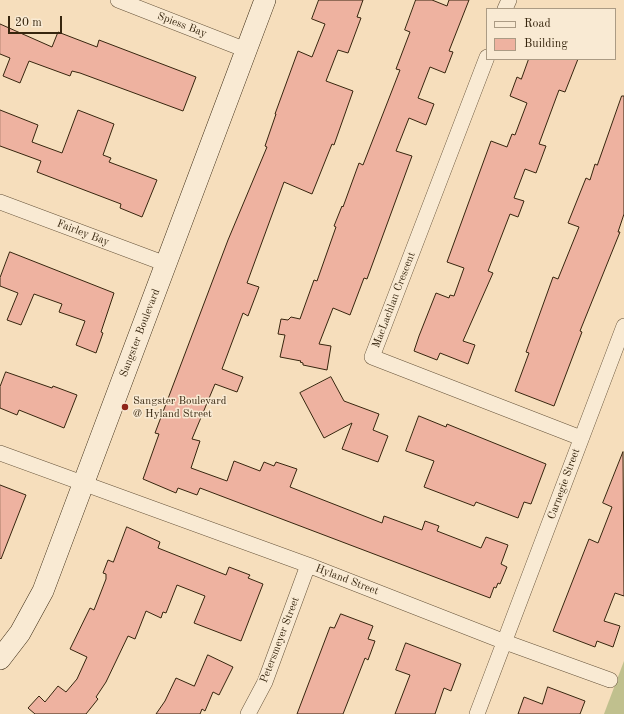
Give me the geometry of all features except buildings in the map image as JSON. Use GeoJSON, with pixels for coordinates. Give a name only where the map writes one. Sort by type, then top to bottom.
{"type":"FeatureCollection","features":[{"type":"Feature","properties":{"kind":"street","name":"Spiess Bay"},"geometry":{"type":"LineString","coordinates":[[118,0],[246,50]]}},
{"type":"Feature","properties":{"kind":"street","name":"Sangster Boulevard"},"geometry":{"type":"LineString","coordinates":[[0,659],[20,632],[43,591],[265,0]]}},
{"type":"Feature","properties":{"kind":"street","name":"MacLachlan Crescent"},"geometry":{"type":"LineString","coordinates":[[486,59],[372,357],[581,438]]}},
{"type":"Feature","properties":{"kind":"street","name":"Fairley Bay"},"geometry":{"type":"LineString","coordinates":[[0,202],[166,264]]}},
{"type":"Feature","properties":{"kind":"street","name":"Carnegie Street"},"geometry":{"type":"LineString","coordinates":[[477,714],[624,326]]}},
{"type":"Feature","properties":{"kind":"street","name":"Hyland Street"},"geometry":{"type":"LineString","coordinates":[[0,453],[308,564],[505,642],[610,680]]}},
{"type":"Feature","properties":{"kind":"street","name":"Petersmeyer Street"},"geometry":{"type":"LineString","coordinates":[[248,714],[265,682],[308,564]]}},
{"type":"Feature","properties":{"kind":"green space"},"geometry":{"type":"Polygon","coordinates":[[[624,661],[624,714],[604,714],[624,661]]]}},
{"type":"Feature","properties":{"kind":"place","name":"Sangster Boulevard @ Hyland Street"},"geometry":{"type":"Point","coordinates":[125,407]}}]}
